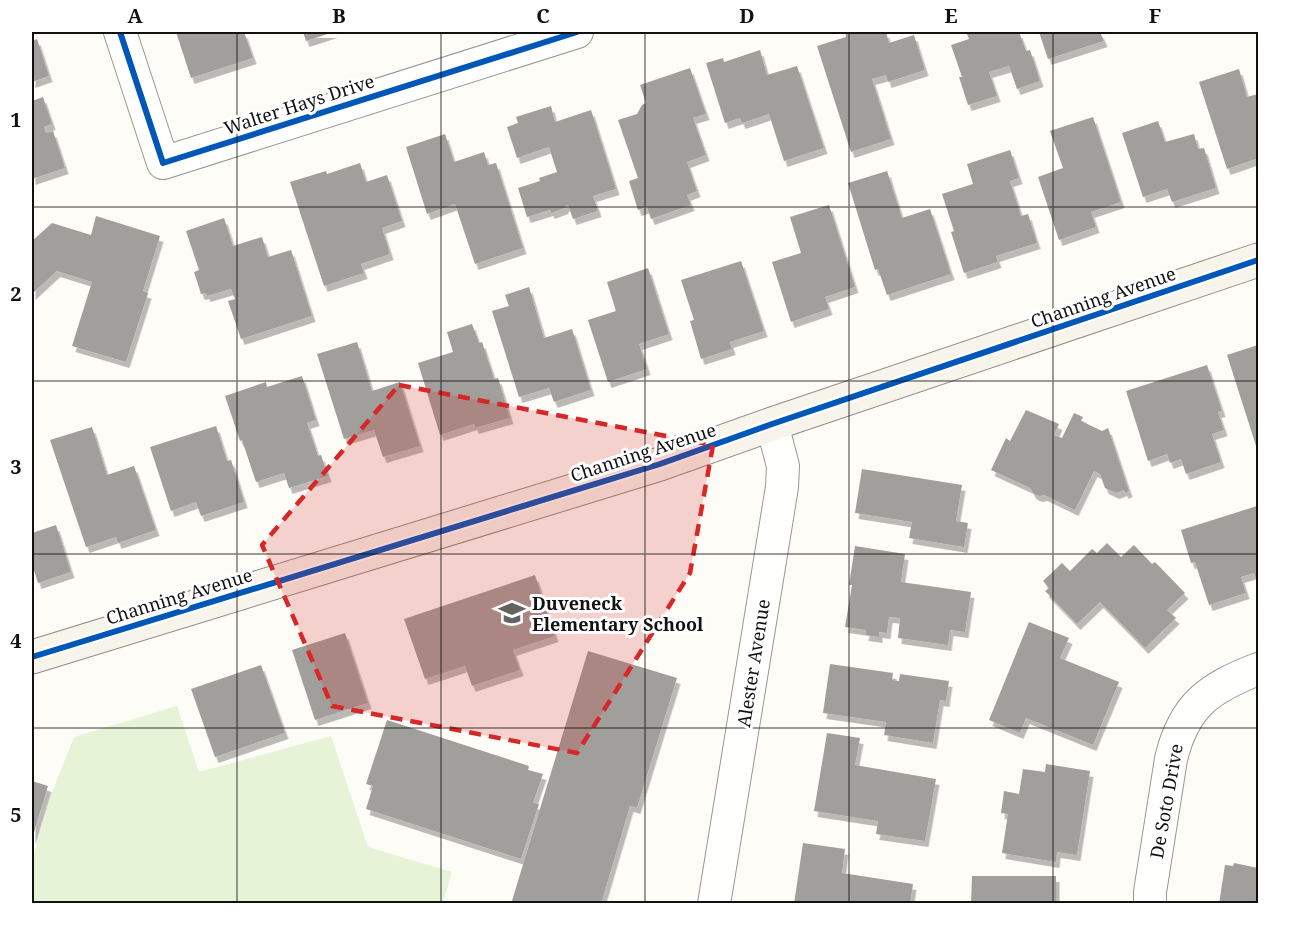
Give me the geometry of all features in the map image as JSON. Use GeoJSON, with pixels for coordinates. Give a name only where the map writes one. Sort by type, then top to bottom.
{"type":"FeatureCollection","features":[{"type":"Feature","properties":{"kind":"street","name":"Walter Hays Drive"},"geometry":{"type":"LineString","coordinates":[[120,32],[163,164],[577,32]]}},
{"type":"Feature","properties":{"kind":"street","name":"Channing Avenue"},"geometry":{"type":"LineString","coordinates":[[32,657],[660,464],[1258,260]]}},
{"type":"Feature","properties":{"kind":"street","name":"Alester Avenue"},"geometry":{"type":"LineString","coordinates":[[714,903],[782,486],[783,466],[772,424]]}},
{"type":"Feature","properties":{"kind":"street","name":"De Soto Drive"},"geometry":{"type":"LineString","coordinates":[[1150,903],[1176,738],[1185,719],[1202,699],[1230,680],[1258,669]]}},
{"type":"Feature","properties":{"kind":"highlighted area"},"geometry":{"type":"Polygon","coordinates":[[[399,385],[713,445],[690,573],[577,753],[332,706],[262,545],[399,385]]]}},
{"type":"Feature","properties":{"kind":"green space"},"geometry":{"type":"Polygon","coordinates":[[[177,706],[199,772],[331,736],[368,847],[452,872],[443,903],[32,903],[32,861],[51,795],[74,737],[177,706]]]}},
{"type":"Feature","properties":{"kind":"building"},"geometry":{"type":"Polygon","coordinates":[[[176,32],[244,32],[253,58],[191,78],[176,32]]]}},
{"type":"Feature","properties":{"kind":"building"},"geometry":{"type":"Polygon","coordinates":[[[303,32],[334,32],[306,41],[303,32]]]}},
{"type":"Feature","properties":{"kind":"building"},"geometry":{"type":"Polygon","coordinates":[[[845,32],[886,32],[889,43],[914,35],[925,70],[888,82],[886,75],[872,79],[891,139],[851,152],[817,46],[846,37],[845,32]]]}},
{"type":"Feature","properties":{"kind":"building"},"geometry":{"type":"Polygon","coordinates":[[[966,32],[1019,32],[1026,51],[1030,50],[1040,81],[1017,89],[1009,66],[989,72],[997,96],[968,105],[959,77],[962,77],[951,45],[969,39],[966,32]]]}},
{"type":"Feature","properties":{"kind":"building"},"geometry":{"type":"Polygon","coordinates":[[[1039,32],[1100,32],[1104,41],[1048,59],[1039,32]]]}},
{"type":"Feature","properties":{"kind":"building"},"geometry":{"type":"Polygon","coordinates":[[[37,39],[49,76],[32,82],[32,41],[37,39]]]}},
{"type":"Feature","properties":{"kind":"building"},"geometry":{"type":"Polygon","coordinates":[[[760,50],[767,75],[797,66],[824,148],[784,161],[769,114],[742,123],[740,118],[725,123],[706,63],[723,58],[724,62],[760,50]]]}},
{"type":"Feature","properties":{"kind":"building"},"geometry":{"type":"Polygon","coordinates":[[[690,68],[706,114],[693,118],[706,155],[687,162],[697,191],[687,195],[691,205],[651,219],[647,207],[638,210],[629,181],[638,178],[618,120],[637,114],[642,105],[646,103],[640,85],[690,68]]]}},
{"type":"Feature","properties":{"kind":"building"},"geometry":{"type":"Polygon","coordinates":[[[1239,69],[1247,97],[1258,94],[1258,164],[1256,159],[1227,169],[1199,82],[1239,69]]]}},
{"type":"Feature","properties":{"kind":"building"},"geometry":{"type":"Polygon","coordinates":[[[43,97],[52,124],[44,127],[46,133],[53,131],[65,168],[32,179],[32,101],[43,97]]]}},
{"type":"Feature","properties":{"kind":"building"},"geometry":{"type":"Polygon","coordinates":[[[551,106],[555,122],[591,110],[616,189],[593,196],[598,211],[573,219],[568,205],[551,213],[550,210],[527,217],[518,188],[540,181],[539,178],[557,172],[549,147],[517,158],[507,127],[518,123],[516,117],[551,106]]]}},
{"type":"Feature","properties":{"kind":"building"},"geometry":{"type":"Polygon","coordinates":[[[1093,117],[1121,202],[1091,212],[1096,227],[1059,240],[1038,177],[1063,168],[1050,131],[1093,117]]]}},
{"type":"Feature","properties":{"kind":"building"},"geometry":{"type":"Polygon","coordinates":[[[1158,121],[1165,142],[1194,134],[1198,149],[1204,148],[1216,188],[1172,202],[1167,189],[1143,197],[1122,133],[1158,121]]]}},
{"type":"Feature","properties":{"kind":"building"},"geometry":{"type":"Polygon","coordinates":[[[445,134],[454,162],[484,152],[488,165],[496,163],[523,248],[475,264],[455,204],[427,214],[406,147],[445,134]]]}},
{"type":"Feature","properties":{"kind":"building"},"geometry":{"type":"Polygon","coordinates":[[[1010,150],[1019,178],[1010,181],[1021,216],[1028,214],[1037,243],[996,256],[998,262],[964,273],[942,194],[973,184],[967,164],[1010,150]]]}},
{"type":"Feature","properties":{"kind":"building"},"geometry":{"type":"Polygon","coordinates":[[[360,163],[366,182],[387,175],[402,221],[382,228],[390,254],[361,264],[364,273],[324,286],[290,182],[326,171],[327,174],[360,163]]]}},
{"type":"Feature","properties":{"kind":"building"},"geometry":{"type":"Polygon","coordinates":[[[887,171],[902,218],[930,209],[951,274],[887,295],[878,269],[875,270],[848,183],[887,171]]]}},
{"type":"Feature","properties":{"kind":"building"},"geometry":{"type":"Polygon","coordinates":[[[829,205],[855,287],[825,297],[829,309],[791,322],[772,262],[801,253],[790,217],[829,205]]]}},
{"type":"Feature","properties":{"kind":"building"},"geometry":{"type":"Polygon","coordinates":[[[96,216],[160,236],[143,291],[148,293],[126,362],[72,346],[92,282],[57,271],[32,294],[32,241],[52,223],[91,235],[96,216]]]}},
{"type":"Feature","properties":{"kind":"building"},"geometry":{"type":"Polygon","coordinates":[[[224,218],[233,246],[262,237],[268,257],[291,250],[312,316],[241,339],[228,301],[235,299],[231,289],[207,296],[206,293],[201,294],[194,272],[199,270],[186,231],[224,218]]]}},
{"type":"Feature","properties":{"kind":"building"},"geometry":{"type":"Polygon","coordinates":[[[741,261],[764,331],[730,342],[732,349],[701,359],[690,321],[694,320],[681,280],[741,261]]]}},
{"type":"Feature","properties":{"kind":"building"},"geometry":{"type":"Polygon","coordinates":[[[648,268],[669,334],[639,344],[647,369],[608,382],[588,320],[616,311],[607,282],[648,268]]]}},
{"type":"Feature","properties":{"kind":"building"},"geometry":{"type":"Polygon","coordinates":[[[529,287],[544,338],[572,329],[591,390],[554,402],[549,388],[519,397],[492,311],[509,306],[505,295],[529,287]]]}},
{"type":"Feature","properties":{"kind":"building"},"geometry":{"type":"Polygon","coordinates":[[[472,324],[479,343],[482,342],[494,379],[498,378],[510,418],[475,428],[474,424],[440,435],[418,363],[453,352],[447,332],[472,324]]]}},
{"type":"Feature","properties":{"kind":"building"},"geometry":{"type":"Polygon","coordinates":[[[357,342],[372,391],[400,382],[420,446],[383,457],[374,430],[344,439],[317,354],[357,342]]]}},
{"type":"Feature","properties":{"kind":"building"},"geometry":{"type":"Polygon","coordinates":[[[1258,345],[1258,452],[1227,355],[1258,345]]]}},
{"type":"Feature","properties":{"kind":"building"},"geometry":{"type":"Polygon","coordinates":[[[1207,365],[1222,411],[1218,412],[1224,430],[1212,434],[1221,462],[1186,474],[1181,459],[1170,463],[1167,454],[1148,461],[1126,391],[1207,365]]]}},
{"type":"Feature","properties":{"kind":"building"},"geometry":{"type":"Polygon","coordinates":[[[302,376],[316,420],[307,423],[318,456],[321,455],[328,476],[289,488],[284,473],[256,482],[225,396],[266,382],[267,387],[302,376]]]}},
{"type":"Feature","properties":{"kind":"building"},"geometry":{"type":"Polygon","coordinates":[[[1026,410],[1059,424],[1054,435],[1062,438],[1074,413],[1083,417],[1081,421],[1102,431],[1108,428],[1129,491],[1116,493],[1105,488],[1100,474],[1094,471],[1075,510],[1044,495],[1036,495],[1030,488],[991,470],[1006,438],[1010,441],[1026,410]]]}},
{"type":"Feature","properties":{"kind":"building"},"geometry":{"type":"Polygon","coordinates":[[[216,426],[227,461],[231,460],[244,502],[201,516],[196,502],[171,511],[150,447],[216,426]]]}},
{"type":"Feature","properties":{"kind":"building"},"geometry":{"type":"Polygon","coordinates":[[[92,427],[107,475],[134,466],[156,530],[118,543],[116,537],[86,547],[50,440],[92,427]]]}},
{"type":"Feature","properties":{"kind":"building"},"geometry":{"type":"Polygon","coordinates":[[[862,469],[962,485],[956,521],[968,523],[964,547],[909,538],[912,522],[855,513],[862,469]]]}},
{"type":"Feature","properties":{"kind":"building"},"geometry":{"type":"Polygon","coordinates":[[[1257,506],[1258,585],[1254,573],[1241,577],[1246,593],[1209,605],[1195,562],[1191,563],[1181,530],[1257,506]]]}},
{"type":"Feature","properties":{"kind":"building"},"geometry":{"type":"Polygon","coordinates":[[[56,525],[71,572],[38,583],[32,564],[32,533],[56,525]]]}},
{"type":"Feature","properties":{"kind":"building"},"geometry":{"type":"Polygon","coordinates":[[[1107,543],[1121,557],[1134,545],[1152,564],[1155,562],[1185,593],[1167,610],[1176,618],[1145,648],[1100,602],[1077,624],[1045,591],[1049,588],[1043,581],[1062,563],[1070,571],[1092,549],[1097,553],[1107,543]]]}},
{"type":"Feature","properties":{"kind":"building"},"geometry":{"type":"Polygon","coordinates":[[[855,546],[905,554],[901,582],[971,592],[965,632],[950,630],[948,645],[898,638],[900,618],[889,617],[887,633],[879,632],[879,637],[865,635],[866,630],[845,627],[852,585],[849,585],[855,546]]]}},
{"type":"Feature","properties":{"kind":"building"},"geometry":{"type":"Polygon","coordinates":[[[535,575],[555,636],[513,650],[520,670],[472,686],[465,666],[425,679],[404,619],[535,575]]]}},
{"type":"Feature","properties":{"kind":"building"},"geometry":{"type":"Polygon","coordinates":[[[1029,622],[1069,638],[1060,658],[1119,682],[1093,745],[1026,718],[1020,733],[989,720],[1029,622]]]}},
{"type":"Feature","properties":{"kind":"building"},"geometry":{"type":"Polygon","coordinates":[[[345,633],[368,703],[315,720],[292,650],[345,633]]]}},
{"type":"Feature","properties":{"kind":"building"},"geometry":{"type":"Polygon","coordinates":[[[588,651],[677,678],[637,808],[630,806],[601,904],[511,904],[588,651]]]}},
{"type":"Feature","properties":{"kind":"building"},"geometry":{"type":"Polygon","coordinates":[[[830,664],[893,673],[892,680],[899,681],[900,674],[949,681],[946,701],[940,700],[933,743],[884,735],[886,722],[823,713],[830,664]]]}},
{"type":"Feature","properties":{"kind":"building"},"geometry":{"type":"Polygon","coordinates":[[[261,665],[285,733],[215,757],[191,689],[261,665]]]}},
{"type":"Feature","properties":{"kind":"building"},"geometry":{"type":"Polygon","coordinates":[[[387,720],[529,766],[528,770],[543,774],[533,803],[539,804],[521,859],[366,809],[373,786],[366,784],[387,720]]]}},
{"type":"Feature","properties":{"kind":"building"},"geometry":{"type":"Polygon","coordinates":[[[827,733],[860,738],[855,765],[936,779],[925,841],[876,834],[878,821],[814,811],[827,733]]]}},
{"type":"Feature","properties":{"kind":"building"},"geometry":{"type":"Polygon","coordinates":[[[1046,764],[1090,771],[1077,855],[1057,852],[1056,862],[1002,853],[1008,814],[1001,813],[1004,791],[1019,794],[1023,769],[1045,772],[1046,764]]]}},
{"type":"Feature","properties":{"kind":"building"},"geometry":{"type":"Polygon","coordinates":[[[32,781],[48,786],[32,839],[32,781]]]}},
{"type":"Feature","properties":{"kind":"building"},"geometry":{"type":"Polygon","coordinates":[[[803,843],[845,849],[842,873],[913,884],[910,904],[794,904],[803,843]]]}},
{"type":"Feature","properties":{"kind":"building"},"geometry":{"type":"Polygon","coordinates":[[[1234,863],[1258,868],[1258,904],[1219,904],[1225,865],[1233,866],[1234,863]]]}},
{"type":"Feature","properties":{"kind":"building"},"geometry":{"type":"Polygon","coordinates":[[[972,876],[1056,876],[1056,904],[971,904],[972,876]]]}},
{"type":"Feature","properties":{"kind":"cycle path"},"geometry":{"type":"LineString","coordinates":[[120,32],[163,163],[577,32]]}},
{"type":"Feature","properties":{"kind":"cycle path"},"geometry":{"type":"LineString","coordinates":[[32,657],[660,464],[1258,260]]}},
{"type":"Feature","properties":{"kind":"place","name":"Duveneck Elementary School"},"geometry":{"type":"Point","coordinates":[512,613]}}]}
